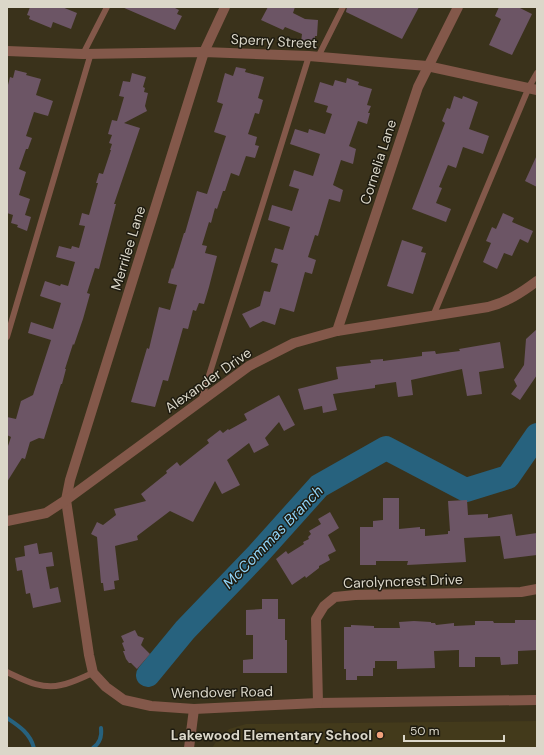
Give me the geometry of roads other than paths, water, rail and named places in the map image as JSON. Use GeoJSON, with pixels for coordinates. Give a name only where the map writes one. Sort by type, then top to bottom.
{"type":"FeatureCollection","features":[{"type":"Feature","properties":{"kind":"street","name":"Merrilee Lane"},"geometry":{"type":"LineString","coordinates":[[66,500],[70,480],[204,52],[225,7]]}},
{"type":"Feature","properties":{"kind":"street","name":"Cornelia Lane"},"geometry":{"type":"LineString","coordinates":[[336,331],[418,87],[427,66],[458,7]]}},
{"type":"Feature","properties":{"kind":"street","name":"Sperry Street"},"geometry":{"type":"LineString","coordinates":[[7,51],[87,53],[204,52],[313,57],[427,66],[533,88]]}},
{"type":"Feature","properties":{"kind":"street","name":"Alexander Drive"},"geometry":{"type":"LineString","coordinates":[[7,521],[46,512],[66,500],[249,366],[294,343],[336,331],[488,307],[503,303],[521,294],[537,282]]}},
{"type":"Feature","properties":{"kind":"street","name":"Wendover Road"},"geometry":{"type":"LineString","coordinates":[[66,500],[89,655],[94,673],[106,687],[124,700],[151,706],[194,709],[318,703],[537,700]]}},
{"type":"Feature","properties":{"kind":"street","name":"Carolyncrest Drive"},"geometry":{"type":"LineString","coordinates":[[318,703],[316,619],[324,606],[335,597],[355,595],[521,592],[537,589]]}},
{"type":"Feature","properties":{"kind":"street"},"geometry":{"type":"LineString","coordinates":[[189,748],[194,709]]}},
{"type":"Feature","properties":{"kind":"lane"},"geometry":{"type":"LineString","coordinates":[[7,337],[87,53],[107,7]]}},
{"type":"Feature","properties":{"kind":"lane"},"geometry":{"type":"LineString","coordinates":[[201,402],[313,57],[343,7]]}},
{"type":"Feature","properties":{"kind":"lane"},"geometry":{"type":"LineString","coordinates":[[433,316],[533,88],[537,73]]}},
{"type":"Feature","properties":{"kind":"lane"},"geometry":{"type":"LineString","coordinates":[[7,672],[29,682],[46,686],[61,685],[94,673]]}},
{"type":"Feature","properties":{"kind":"waterway","name":"McCommas Branch"},"geometry":{"type":"LineString","coordinates":[[148,675],[185,630],[258,554],[319,486],[386,448],[466,490],[508,477],[537,435]]}},
{"type":"Feature","properties":{"kind":"waterway","name":"McCommas Branch"},"geometry":{"type":"LineString","coordinates":[[7,718],[27,734],[34,748]]}},
{"type":"Feature","properties":{"kind":"waterway","name":"McCommas Branch"},"geometry":{"type":"LineString","coordinates":[[93,748],[100,739],[101,728]]}},
{"type":"Feature","properties":{"kind":"place","name":"Lakewood Elementary School"},"geometry":{"type":"Point","coordinates":[380,735]}}]}
